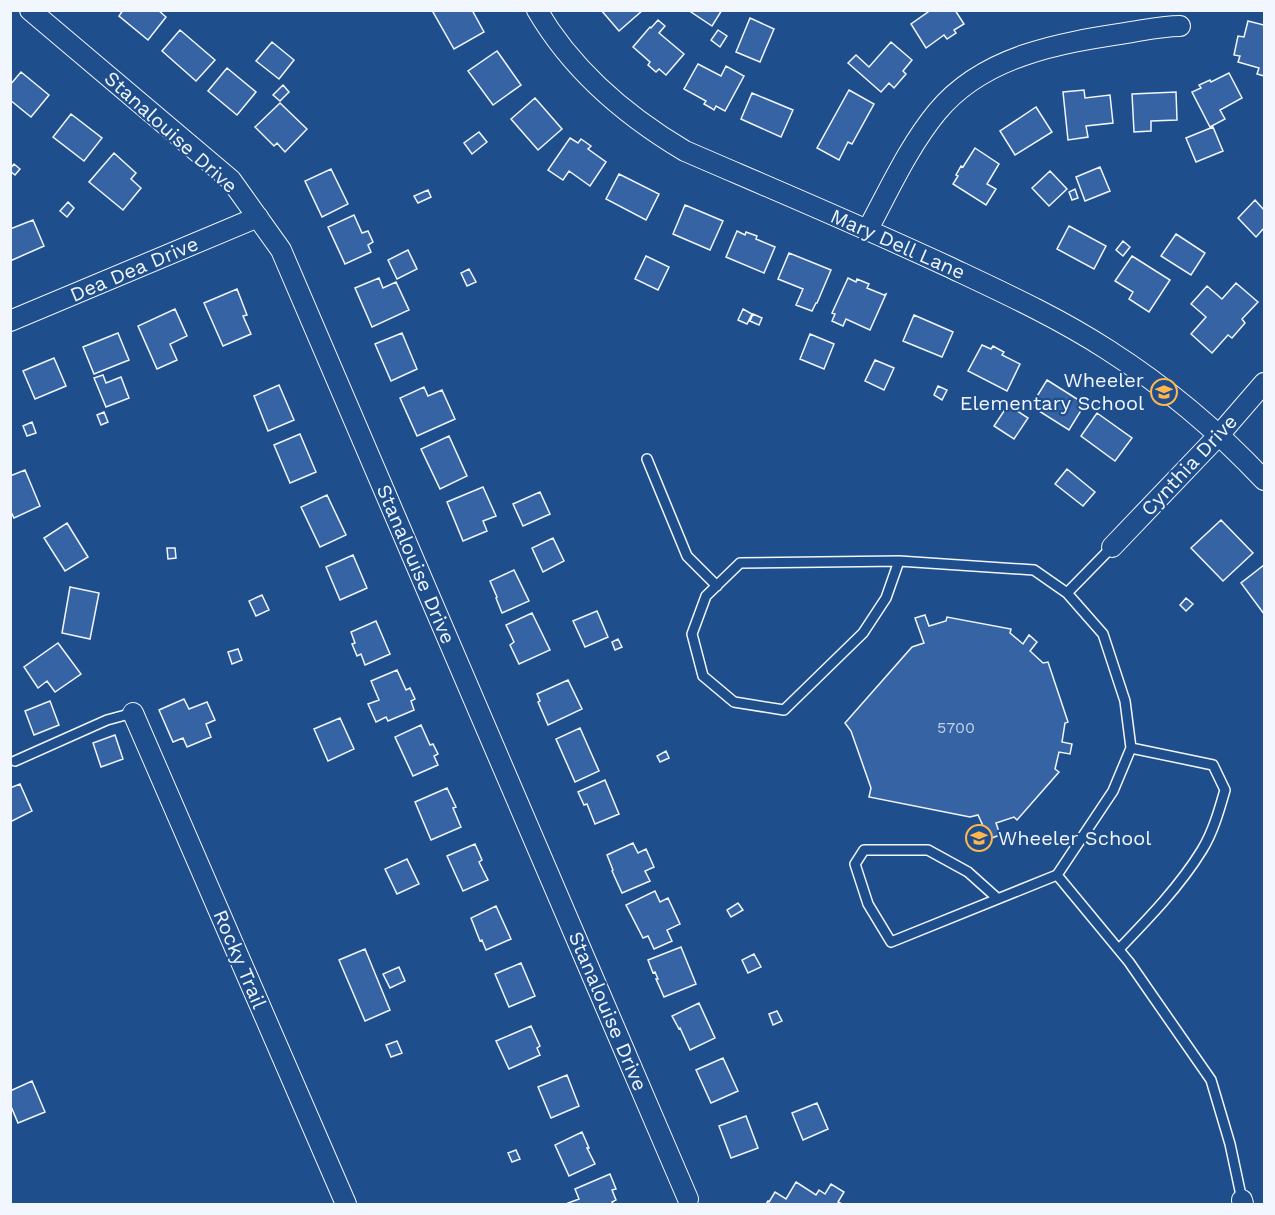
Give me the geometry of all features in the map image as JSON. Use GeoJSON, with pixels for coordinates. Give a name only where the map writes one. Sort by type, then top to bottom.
{"type":"FeatureCollection","features":[{"type":"Feature","properties":{"kind":"street","name":"Stanalouise Drive"},"geometry":{"type":"LineString","coordinates":[[30,10],[231,180],[281,250],[688,1199]]}},
{"type":"Feature","properties":{"kind":"street","name":"Mary Dell Lane"},"geometry":{"type":"LineString","coordinates":[[537,10],[549,31],[575,63],[634,118],[662,137],[685,151],[868,229],[1012,296],[1066,324],[1109,350],[1180,402],[1219,435],[1264,480]]}},
{"type":"Feature","properties":{"kind":"street"},"geometry":{"type":"LineString","coordinates":[[868,229],[900,170],[937,112],[963,87],[982,74],[1044,48],[1091,38],[1166,26],[1180,26]]}},
{"type":"Feature","properties":{"kind":"street","name":"Dea Dea Drive"},"geometry":{"type":"LineString","coordinates":[[10,321],[258,217]]}},
{"type":"Feature","properties":{"kind":"street","name":"Cynthia Drive"},"geometry":{"type":"LineString","coordinates":[[1112,547],[1219,435],[1264,383]]}},
{"type":"Feature","properties":{"kind":"street","name":"Rocky Trail"},"geometry":{"type":"LineString","coordinates":[[133,713],[346,1204]]}},
{"type":"Feature","properties":{"kind":"lane"},"geometry":{"type":"LineString","coordinates":[[647,459],[687,556],[717,586]]}},
{"type":"Feature","properties":{"kind":"lane"},"geometry":{"type":"LineString","coordinates":[[1067,593],[1112,547]]}},
{"type":"Feature","properties":{"kind":"lane"},"geometry":{"type":"LineString","coordinates":[[899,561],[886,598],[863,633],[784,710],[734,702],[703,676],[692,634],[706,596],[740,564],[899,561],[1034,570],[1067,593],[1103,634],[1125,701],[1131,748],[1113,791],[1057,875],[891,942],[868,904],[855,864],[864,850],[928,850],[968,872],[998,898]]}},
{"type":"Feature","properties":{"kind":"lane"},"geometry":{"type":"LineString","coordinates":[[15,761],[107,720],[133,713]]}},
{"type":"Feature","properties":{"kind":"lane"},"geometry":{"type":"LineString","coordinates":[[1119,949],[1165,899],[1203,850],[1217,819],[1225,790],[1213,765],[1131,748]]}},
{"type":"Feature","properties":{"kind":"lane"},"geometry":{"type":"LineString","coordinates":[[1057,875],[1129,962],[1211,1080],[1230,1144],[1243,1202]]}},
{"type":"Feature","properties":{"kind":"building"},"geometry":{"type":"Polygon","coordinates":[[[123,10],[158,10],[166,17],[148,40],[119,16],[123,10]]]}},
{"type":"Feature","properties":{"kind":"building"},"geometry":{"type":"Polygon","coordinates":[[[472,10],[484,32],[454,49],[433,12],[472,10]]]}},
{"type":"Feature","properties":{"kind":"building"},"geometry":{"type":"Polygon","coordinates":[[[601,10],[643,10],[619,31],[601,10]]]}},
{"type":"Feature","properties":{"kind":"building"},"geometry":{"type":"Polygon","coordinates":[[[688,10],[722,10],[712,26],[688,10]]]}},
{"type":"Feature","properties":{"kind":"building"},"geometry":{"type":"Polygon","coordinates":[[[931,10],[955,10],[964,24],[954,30],[956,33],[947,39],[944,35],[926,48],[911,24],[931,10]]]}},
{"type":"Feature","properties":{"kind":"building"},"geometry":{"type":"Polygon","coordinates":[[[750,18],[774,29],[760,62],[736,52],[750,18]]]}},
{"type":"Feature","properties":{"kind":"building"},"geometry":{"type":"Polygon","coordinates":[[[658,20],[665,26],[659,33],[684,54],[666,75],[659,69],[656,72],[648,65],[650,62],[633,47],[658,20]]]}},
{"type":"Feature","properties":{"kind":"building"},"geometry":{"type":"Polygon","coordinates":[[[1248,21],[1264,25],[1264,76],[1257,74],[1259,68],[1238,62],[1240,56],[1234,55],[1238,36],[1244,37],[1248,21]]]}},
{"type":"Feature","properties":{"kind":"building"},"geometry":{"type":"Polygon","coordinates":[[[180,30],[215,60],[196,81],[162,51],[180,30]]]}},
{"type":"Feature","properties":{"kind":"building"},"geometry":{"type":"Polygon","coordinates":[[[718,30],[727,36],[720,47],[711,40],[718,30]]]}},
{"type":"Feature","properties":{"kind":"building"},"geometry":{"type":"Polygon","coordinates":[[[272,42],[294,60],[279,79],[256,61],[272,42]]]}},
{"type":"Feature","properties":{"kind":"building"},"geometry":{"type":"Polygon","coordinates":[[[891,42],[912,60],[903,71],[906,74],[894,88],[889,83],[881,92],[848,63],[856,55],[869,67],[891,42]]]}},
{"type":"Feature","properties":{"kind":"building"},"geometry":{"type":"Polygon","coordinates":[[[497,51],[521,85],[493,105],[468,71],[497,51]]]}},
{"type":"Feature","properties":{"kind":"building"},"geometry":{"type":"Polygon","coordinates":[[[698,64],[721,76],[726,66],[744,76],[725,111],[716,106],[714,110],[704,104],[706,101],[684,89],[698,64]]]}},
{"type":"Feature","properties":{"kind":"building"},"geometry":{"type":"Polygon","coordinates":[[[227,68],[256,92],[237,115],[208,91],[227,68]]]}},
{"type":"Feature","properties":{"kind":"building"},"geometry":{"type":"Polygon","coordinates":[[[21,72],[49,95],[31,117],[10,100],[10,85],[21,72]]]}},
{"type":"Feature","properties":{"kind":"building"},"geometry":{"type":"Polygon","coordinates":[[[1229,73],[1242,98],[1220,110],[1225,119],[1210,127],[1192,92],[1201,88],[1199,85],[1229,73]]]}},
{"type":"Feature","properties":{"kind":"building"},"geometry":{"type":"Polygon","coordinates":[[[283,85],[289,92],[280,101],[273,95],[283,85]]]}},
{"type":"Feature","properties":{"kind":"building"},"geometry":{"type":"Polygon","coordinates":[[[849,90],[874,104],[852,144],[848,142],[839,160],[817,148],[849,90]]]}},
{"type":"Feature","properties":{"kind":"building"},"geometry":{"type":"Polygon","coordinates":[[[1084,90],[1085,98],[1110,95],[1113,123],[1086,126],[1088,137],[1068,140],[1063,92],[1084,90]]]}},
{"type":"Feature","properties":{"kind":"building"},"geometry":{"type":"Polygon","coordinates":[[[1176,92],[1177,120],[1151,121],[1151,131],[1134,132],[1132,94],[1176,92]]]}},
{"type":"Feature","properties":{"kind":"building"},"geometry":{"type":"Polygon","coordinates":[[[752,93],[793,110],[781,137],[741,119],[752,93]]]}},
{"type":"Feature","properties":{"kind":"building"},"geometry":{"type":"Polygon","coordinates":[[[535,98],[562,129],[538,150],[511,119],[535,98]]]}},
{"type":"Feature","properties":{"kind":"building"},"geometry":{"type":"Polygon","coordinates":[[[280,103],[307,129],[285,152],[277,143],[274,146],[255,127],[280,103]]]}},
{"type":"Feature","properties":{"kind":"building"},"geometry":{"type":"Polygon","coordinates":[[[1036,107],[1052,132],[1015,155],[1000,131],[1036,107]]]}},
{"type":"Feature","properties":{"kind":"building"},"geometry":{"type":"Polygon","coordinates":[[[71,114],[102,138],[84,161],[53,137],[71,114]]]}},
{"type":"Feature","properties":{"kind":"building"},"geometry":{"type":"Polygon","coordinates":[[[1213,127],[1223,151],[1196,162],[1186,138],[1213,127]]]}},
{"type":"Feature","properties":{"kind":"building"},"geometry":{"type":"Polygon","coordinates":[[[479,132],[487,142],[472,154],[464,143],[479,132]]]}},
{"type":"Feature","properties":{"kind":"building"},"geometry":{"type":"Polygon","coordinates":[[[570,138],[578,143],[581,139],[591,146],[588,149],[606,162],[590,186],[569,171],[563,180],[548,170],[570,138]]]}},
{"type":"Feature","properties":{"kind":"building"},"geometry":{"type":"Polygon","coordinates":[[[975,148],[999,164],[987,184],[996,189],[986,205],[953,184],[961,166],[963,167],[975,148]]]}},
{"type":"Feature","properties":{"kind":"building"},"geometry":{"type":"Polygon","coordinates":[[[114,153],[136,173],[131,179],[141,188],[123,210],[89,182],[114,153]]]}},
{"type":"Feature","properties":{"kind":"building"},"geometry":{"type":"Polygon","coordinates":[[[14,164],[20,169],[15,175],[10,171],[14,164]]]}},
{"type":"Feature","properties":{"kind":"building"},"geometry":{"type":"Polygon","coordinates":[[[1100,167],[1110,191],[1085,201],[1076,177],[1100,167]]]}},
{"type":"Feature","properties":{"kind":"building"},"geometry":{"type":"Polygon","coordinates":[[[331,169],[348,204],[322,217],[305,181],[331,169]]]}},
{"type":"Feature","properties":{"kind":"building"},"geometry":{"type":"Polygon","coordinates":[[[1050,171],[1067,189],[1049,206],[1032,188],[1050,171]]]}},
{"type":"Feature","properties":{"kind":"building"},"geometry":{"type":"Polygon","coordinates":[[[619,174],[659,194],[646,220],[606,199],[619,174]]]}},
{"type":"Feature","properties":{"kind":"building"},"geometry":{"type":"Polygon","coordinates":[[[1075,189],[1078,198],[1072,200],[1069,192],[1075,189]]]}},
{"type":"Feature","properties":{"kind":"building"},"geometry":{"type":"Polygon","coordinates":[[[428,190],[431,197],[418,203],[414,196],[428,190]]]}},
{"type":"Feature","properties":{"kind":"building"},"geometry":{"type":"Polygon","coordinates":[[[1255,200],[1264,210],[1264,228],[1256,237],[1238,218],[1255,200]]]}},
{"type":"Feature","properties":{"kind":"building"},"geometry":{"type":"Polygon","coordinates":[[[68,202],[74,208],[67,217],[60,211],[68,202]]]}},
{"type":"Feature","properties":{"kind":"building"},"geometry":{"type":"Polygon","coordinates":[[[685,205],[723,221],[710,250],[673,234],[685,205]]]}},
{"type":"Feature","properties":{"kind":"building"},"geometry":{"type":"Polygon","coordinates":[[[354,215],[362,233],[368,231],[373,242],[368,245],[371,252],[345,264],[328,227],[354,215]]]}},
{"type":"Feature","properties":{"kind":"building"},"geometry":{"type":"Polygon","coordinates":[[[33,220],[44,246],[10,261],[10,229],[33,220]]]}},
{"type":"Feature","properties":{"kind":"building"},"geometry":{"type":"Polygon","coordinates":[[[1069,226],[1106,246],[1094,269],[1057,249],[1069,226]]]}},
{"type":"Feature","properties":{"kind":"building"},"geometry":{"type":"Polygon","coordinates":[[[737,231],[745,235],[746,232],[757,236],[756,239],[775,247],[764,273],[726,257],[737,231]]]}},
{"type":"Feature","properties":{"kind":"building"},"geometry":{"type":"Polygon","coordinates":[[[1176,234],[1205,253],[1191,275],[1161,256],[1176,234]]]}},
{"type":"Feature","properties":{"kind":"building"},"geometry":{"type":"Polygon","coordinates":[[[1123,241],[1130,247],[1123,256],[1116,250],[1123,241]]]}},
{"type":"Feature","properties":{"kind":"building"},"geometry":{"type":"Polygon","coordinates":[[[408,250],[417,269],[397,279],[388,260],[408,250]]]}},
{"type":"Feature","properties":{"kind":"building"},"geometry":{"type":"Polygon","coordinates":[[[789,253],[831,270],[812,311],[796,305],[803,289],[778,279],[789,253]]]}},
{"type":"Feature","properties":{"kind":"building"},"geometry":{"type":"Polygon","coordinates":[[[646,256],[669,267],[658,290],[635,279],[646,256]]]}},
{"type":"Feature","properties":{"kind":"building"},"geometry":{"type":"Polygon","coordinates":[[[1132,256],[1170,280],[1149,312],[1129,299],[1133,292],[1115,281],[1132,256]]]}},
{"type":"Feature","properties":{"kind":"building"},"geometry":{"type":"Polygon","coordinates":[[[469,269],[476,282],[467,286],[461,273],[469,269]]]}},
{"type":"Feature","properties":{"kind":"building"},"geometry":{"type":"Polygon","coordinates":[[[379,278],[383,288],[396,282],[409,310],[372,327],[355,288],[379,278]]]}},
{"type":"Feature","properties":{"kind":"building"},"geometry":{"type":"Polygon","coordinates":[[[848,278],[869,284],[867,288],[886,294],[870,330],[846,319],[843,326],[832,321],[835,314],[832,313],[848,278]]]}},
{"type":"Feature","properties":{"kind":"building"},"geometry":{"type":"Polygon","coordinates":[[[1236,283],[1258,302],[1242,319],[1245,323],[1232,338],[1228,335],[1212,353],[1191,334],[1206,317],[1191,304],[1207,286],[1222,299],[1236,283]]]}},
{"type":"Feature","properties":{"kind":"building"},"geometry":{"type":"Polygon","coordinates":[[[237,289],[247,315],[243,316],[251,334],[223,346],[204,303],[237,289]]]}},
{"type":"Feature","properties":{"kind":"building"},"geometry":{"type":"Polygon","coordinates":[[[175,309],[187,336],[170,344],[177,360],[157,369],[138,326],[175,309]]]}},
{"type":"Feature","properties":{"kind":"building"},"geometry":{"type":"Polygon","coordinates":[[[743,309],[752,314],[747,324],[738,320],[743,309]]]}},
{"type":"Feature","properties":{"kind":"building"},"geometry":{"type":"Polygon","coordinates":[[[753,314],[762,318],[759,325],[750,321],[753,314]]]}},
{"type":"Feature","properties":{"kind":"building"},"geometry":{"type":"Polygon","coordinates":[[[914,315],[953,332],[942,357],[903,341],[914,315]]]}},
{"type":"Feature","properties":{"kind":"building"},"geometry":{"type":"Polygon","coordinates":[[[118,333],[129,360],[94,374],[83,347],[118,333]]]}},
{"type":"Feature","properties":{"kind":"building"},"geometry":{"type":"Polygon","coordinates":[[[402,333],[417,369],[391,381],[375,344],[402,333]]]}},
{"type":"Feature","properties":{"kind":"building"},"geometry":{"type":"Polygon","coordinates":[[[810,334],[834,344],[824,369],[800,359],[810,334]]]}},
{"type":"Feature","properties":{"kind":"building"},"geometry":{"type":"Polygon","coordinates":[[[982,345],[991,349],[993,346],[1004,352],[1002,355],[1020,364],[1007,391],[968,371],[982,345]]]}},
{"type":"Feature","properties":{"kind":"building"},"geometry":{"type":"Polygon","coordinates":[[[54,358],[66,386],[35,399],[23,371],[54,358]]]}},
{"type":"Feature","properties":{"kind":"building"},"geometry":{"type":"Polygon","coordinates":[[[875,360],[894,368],[884,390],[865,381],[875,360]]]}},
{"type":"Feature","properties":{"kind":"building"},"geometry":{"type":"Polygon","coordinates":[[[103,375],[106,383],[121,377],[129,398],[106,407],[94,378],[103,375]]]}},
{"type":"Feature","properties":{"kind":"building"},"geometry":{"type":"Polygon","coordinates":[[[1047,380],[1085,404],[1069,430],[1031,406],[1047,380]]]}},
{"type":"Feature","properties":{"kind":"building"},"geometry":{"type":"Polygon","coordinates":[[[279,385],[294,420],[268,431],[254,396],[279,385]]]}},
{"type":"Feature","properties":{"kind":"building"},"geometry":{"type":"Polygon","coordinates":[[[938,386],[947,390],[942,400],[934,395],[938,386]]]}},
{"type":"Feature","properties":{"kind":"building"},"geometry":{"type":"Polygon","coordinates":[[[424,387],[428,396],[442,390],[455,419],[417,436],[400,398],[424,387]]]}},
{"type":"Feature","properties":{"kind":"building"},"geometry":{"type":"Polygon","coordinates":[[[1008,405],[1028,418],[1014,439],[994,426],[1008,405]]]}},
{"type":"Feature","properties":{"kind":"building"},"geometry":{"type":"Polygon","coordinates":[[[104,412],[108,422],[101,425],[97,415],[104,412]]]}},
{"type":"Feature","properties":{"kind":"building"},"geometry":{"type":"Polygon","coordinates":[[[1097,413],[1132,438],[1115,461],[1081,436],[1097,413]]]}},
{"type":"Feature","properties":{"kind":"building"},"geometry":{"type":"Polygon","coordinates":[[[32,422],[36,433],[27,436],[23,426],[32,422]]]}},
{"type":"Feature","properties":{"kind":"building"},"geometry":{"type":"Polygon","coordinates":[[[300,434],[316,472],[290,483],[274,445],[300,434]]]}},
{"type":"Feature","properties":{"kind":"building"},"geometry":{"type":"Polygon","coordinates":[[[449,436],[467,476],[440,489],[421,449],[449,436]]]}},
{"type":"Feature","properties":{"kind":"building"},"geometry":{"type":"Polygon","coordinates":[[[1067,469],[1095,492],[1083,506],[1055,484],[1067,469]]]}},
{"type":"Feature","properties":{"kind":"building"},"geometry":{"type":"Polygon","coordinates":[[[25,470],[40,506],[14,518],[10,510],[10,476],[25,470]]]}},
{"type":"Feature","properties":{"kind":"building"},"geometry":{"type":"Polygon","coordinates":[[[483,487],[496,516],[483,521],[487,531],[463,541],[447,502],[483,487]]]}},
{"type":"Feature","properties":{"kind":"building"},"geometry":{"type":"Polygon","coordinates":[[[540,492],[550,514],[523,526],[513,504],[540,492]]]}},
{"type":"Feature","properties":{"kind":"building"},"geometry":{"type":"Polygon","coordinates":[[[327,495],[346,535],[320,547],[301,507],[327,495]]]}},
{"type":"Feature","properties":{"kind":"building"},"geometry":{"type":"Polygon","coordinates":[[[1221,520],[1253,553],[1223,581],[1191,548],[1221,520]]]}},
{"type":"Feature","properties":{"kind":"building"},"geometry":{"type":"Polygon","coordinates":[[[67,523],[88,557],[65,571],[44,538],[67,523]]]}},
{"type":"Feature","properties":{"kind":"building"},"geometry":{"type":"Polygon","coordinates":[[[553,538],[564,561],[543,572],[532,548],[553,538]]]}},
{"type":"Feature","properties":{"kind":"building"},"geometry":{"type":"Polygon","coordinates":[[[167,548],[175,548],[176,558],[168,559],[167,548]]]}},
{"type":"Feature","properties":{"kind":"building"},"geometry":{"type":"Polygon","coordinates":[[[353,555],[367,588],[340,600],[326,567],[353,555]]]}},
{"type":"Feature","properties":{"kind":"building"},"geometry":{"type":"Polygon","coordinates":[[[1264,565],[1264,614],[1241,583],[1264,565]]]}},
{"type":"Feature","properties":{"kind":"building"},"geometry":{"type":"Polygon","coordinates":[[[514,570],[529,601],[502,613],[490,581],[514,570]]]}},
{"type":"Feature","properties":{"kind":"building"},"geometry":{"type":"Polygon","coordinates":[[[70,587],[99,593],[90,639],[62,633],[70,587]]]}},
{"type":"Feature","properties":{"kind":"building"},"geometry":{"type":"Polygon","coordinates":[[[262,595],[269,610],[256,616],[249,601],[262,595]]]}},
{"type":"Feature","properties":{"kind":"building"},"geometry":{"type":"Polygon","coordinates":[[[1186,598],[1193,604],[1186,611],[1180,605],[1186,598]]]}},
{"type":"Feature","properties":{"kind":"building"},"geometry":{"type":"Polygon","coordinates":[[[597,611],[608,637],[585,647],[573,621],[597,611]]]}},
{"type":"Feature","properties":{"kind":"building"},"geometry":{"type":"Polygon","coordinates":[[[532,613],[550,650],[519,664],[510,645],[514,642],[506,625],[532,613]]]}},
{"type":"Feature","properties":{"kind":"building"},"geometry":{"type":"Polygon","coordinates":[[[925,615],[929,626],[946,621],[947,617],[1011,629],[1010,633],[1023,644],[1029,635],[1037,642],[1030,651],[1043,663],[1048,662],[1068,722],[1065,723],[1062,742],[1072,744],[1070,754],[1059,752],[1055,769],[1059,772],[1017,820],[1014,817],[996,823],[1000,835],[989,839],[978,815],[970,817],[869,797],[871,788],[851,731],[845,723],[912,647],[924,643],[915,618],[925,615]]]}},
{"type":"Feature","properties":{"kind":"building"},"geometry":{"type":"Polygon","coordinates":[[[376,621],[390,654],[365,665],[361,654],[357,656],[352,644],[355,643],[351,632],[376,621]]]}},
{"type":"Feature","properties":{"kind":"building"},"geometry":{"type":"Polygon","coordinates":[[[618,639],[622,647],[615,650],[612,642],[618,639]]]}},
{"type":"Feature","properties":{"kind":"building"},"geometry":{"type":"Polygon","coordinates":[[[58,643],[81,674],[55,692],[47,681],[38,688],[24,667],[58,643]]]}},
{"type":"Feature","properties":{"kind":"building"},"geometry":{"type":"Polygon","coordinates":[[[238,649],[242,660],[232,664],[228,652],[238,649]]]}},
{"type":"Feature","properties":{"kind":"building"},"geometry":{"type":"Polygon","coordinates":[[[397,670],[406,690],[410,688],[415,699],[411,701],[414,710],[388,721],[386,717],[376,722],[368,704],[379,700],[371,681],[397,670]]]}},
{"type":"Feature","properties":{"kind":"building"},"geometry":{"type":"Polygon","coordinates":[[[568,680],[582,709],[548,725],[537,694],[568,680]]]}},
{"type":"Feature","properties":{"kind":"building"},"geometry":{"type":"Polygon","coordinates":[[[184,699],[189,709],[207,702],[215,720],[206,724],[211,737],[187,747],[183,738],[173,742],[159,710],[184,699]]]}},
{"type":"Feature","properties":{"kind":"building"},"geometry":{"type":"Polygon","coordinates":[[[50,701],[59,725],[34,735],[25,711],[50,701]]]}},
{"type":"Feature","properties":{"kind":"building"},"geometry":{"type":"Polygon","coordinates":[[[340,718],[354,749],[328,761],[314,729],[340,718]]]}},
{"type":"Feature","properties":{"kind":"building"},"geometry":{"type":"Polygon","coordinates":[[[421,725],[430,745],[433,744],[438,754],[434,756],[438,765],[413,776],[395,737],[421,725]]]}},
{"type":"Feature","properties":{"kind":"building"},"geometry":{"type":"Polygon","coordinates":[[[580,728],[599,771],[575,782],[556,739],[580,728]]]}},
{"type":"Feature","properties":{"kind":"building"},"geometry":{"type":"Polygon","coordinates":[[[115,735],[123,759],[101,767],[93,743],[115,735]]]}},
{"type":"Feature","properties":{"kind":"building"},"geometry":{"type":"Polygon","coordinates":[[[666,751],[669,758],[660,762],[657,756],[666,751]]]}},
{"type":"Feature","properties":{"kind":"building"},"geometry":{"type":"Polygon","coordinates":[[[605,780],[619,814],[595,824],[587,804],[584,805],[578,792],[605,780]]]}},
{"type":"Feature","properties":{"kind":"building"},"geometry":{"type":"Polygon","coordinates":[[[20,784],[32,811],[10,822],[10,788],[20,784]]]}},
{"type":"Feature","properties":{"kind":"building"},"geometry":{"type":"Polygon","coordinates":[[[447,788],[456,807],[453,808],[461,827],[431,840],[415,802],[447,788]]]}},
{"type":"Feature","properties":{"kind":"building"},"geometry":{"type":"Polygon","coordinates":[[[633,843],[638,853],[646,849],[654,867],[645,871],[650,881],[622,893],[607,855],[633,843]]]}},
{"type":"Feature","properties":{"kind":"building"},"geometry":{"type":"Polygon","coordinates":[[[475,844],[482,860],[479,862],[488,880],[463,891],[447,856],[475,844]]]}},
{"type":"Feature","properties":{"kind":"building"},"geometry":{"type":"Polygon","coordinates":[[[407,859],[419,884],[397,894],[385,869],[407,859]]]}},
{"type":"Feature","properties":{"kind":"building"},"geometry":{"type":"Polygon","coordinates":[[[655,891],[660,902],[668,898],[680,924],[667,930],[672,941],[654,949],[648,936],[643,938],[626,905],[655,891]]]}},
{"type":"Feature","properties":{"kind":"building"},"geometry":{"type":"Polygon","coordinates":[[[738,903],[743,910],[731,917],[727,910],[738,903]]]}},
{"type":"Feature","properties":{"kind":"building"},"geometry":{"type":"Polygon","coordinates":[[[496,906],[511,939],[486,950],[471,918],[496,906]]]}},
{"type":"Feature","properties":{"kind":"building"},"geometry":{"type":"Polygon","coordinates":[[[681,947],[696,984],[664,997],[648,960],[681,947]]]}},
{"type":"Feature","properties":{"kind":"building"},"geometry":{"type":"Polygon","coordinates":[[[365,949],[390,1010],[365,1021],[339,960],[365,949]]]}},
{"type":"Feature","properties":{"kind":"building"},"geometry":{"type":"Polygon","coordinates":[[[754,954],[761,967],[748,973],[742,960],[754,954]]]}},
{"type":"Feature","properties":{"kind":"building"},"geometry":{"type":"Polygon","coordinates":[[[521,963],[535,996],[509,1007],[495,974],[521,963]]]}},
{"type":"Feature","properties":{"kind":"building"},"geometry":{"type":"Polygon","coordinates":[[[399,967],[405,981],[390,988],[383,974],[399,967]]]}},
{"type":"Feature","properties":{"kind":"building"},"geometry":{"type":"Polygon","coordinates":[[[699,1003],[715,1038],[690,1050],[672,1016],[699,1003]]]}},
{"type":"Feature","properties":{"kind":"building"},"geometry":{"type":"Polygon","coordinates":[[[777,1011],[782,1021],[773,1025],[769,1014],[777,1011]]]}},
{"type":"Feature","properties":{"kind":"building"},"geometry":{"type":"Polygon","coordinates":[[[531,1026],[540,1046],[537,1048],[540,1055],[509,1069],[496,1041],[531,1026]]]}},
{"type":"Feature","properties":{"kind":"building"},"geometry":{"type":"Polygon","coordinates":[[[397,1041],[402,1053],[391,1057],[386,1045],[397,1041]]]}},
{"type":"Feature","properties":{"kind":"building"},"geometry":{"type":"Polygon","coordinates":[[[723,1058],[738,1091],[711,1103],[696,1070],[723,1058]]]}},
{"type":"Feature","properties":{"kind":"building"},"geometry":{"type":"Polygon","coordinates":[[[567,1075],[579,1106],[551,1118],[538,1087],[567,1075]]]}},
{"type":"Feature","properties":{"kind":"building"},"geometry":{"type":"Polygon","coordinates":[[[32,1081],[45,1112],[18,1123],[10,1104],[10,1091],[32,1081]]]}},
{"type":"Feature","properties":{"kind":"building"},"geometry":{"type":"Polygon","coordinates":[[[817,1103],[828,1129],[803,1140],[792,1113],[817,1103]]]}},
{"type":"Feature","properties":{"kind":"building"},"geometry":{"type":"Polygon","coordinates":[[[746,1116],[758,1148],[731,1158],[719,1126],[746,1116]]]}},
{"type":"Feature","properties":{"kind":"building"},"geometry":{"type":"Polygon","coordinates":[[[582,1132],[595,1164],[569,1176],[555,1145],[582,1132]]]}},
{"type":"Feature","properties":{"kind":"building"},"geometry":{"type":"Polygon","coordinates":[[[516,1150],[520,1159],[512,1162],[508,1153],[516,1150]]]}},
{"type":"Feature","properties":{"kind":"building"},"geometry":{"type":"Polygon","coordinates":[[[610,1174],[616,1189],[612,1190],[616,1200],[612,1202],[613,1204],[568,1203],[579,1199],[575,1189],[610,1174]]]}},
{"type":"Feature","properties":{"kind":"building"},"geometry":{"type":"Polygon","coordinates":[[[796,1182],[816,1195],[819,1190],[825,1194],[831,1184],[844,1192],[838,1202],[842,1204],[766,1204],[775,1192],[786,1199],[796,1182]]]}},
{"type":"Feature","properties":{"kind":"place","name":"Wheeler Elementary School"},"geometry":{"type":"Point","coordinates":[1164,392]}},
{"type":"Feature","properties":{"kind":"place","name":"Wheeler School"},"geometry":{"type":"Point","coordinates":[979,838]}}]}
